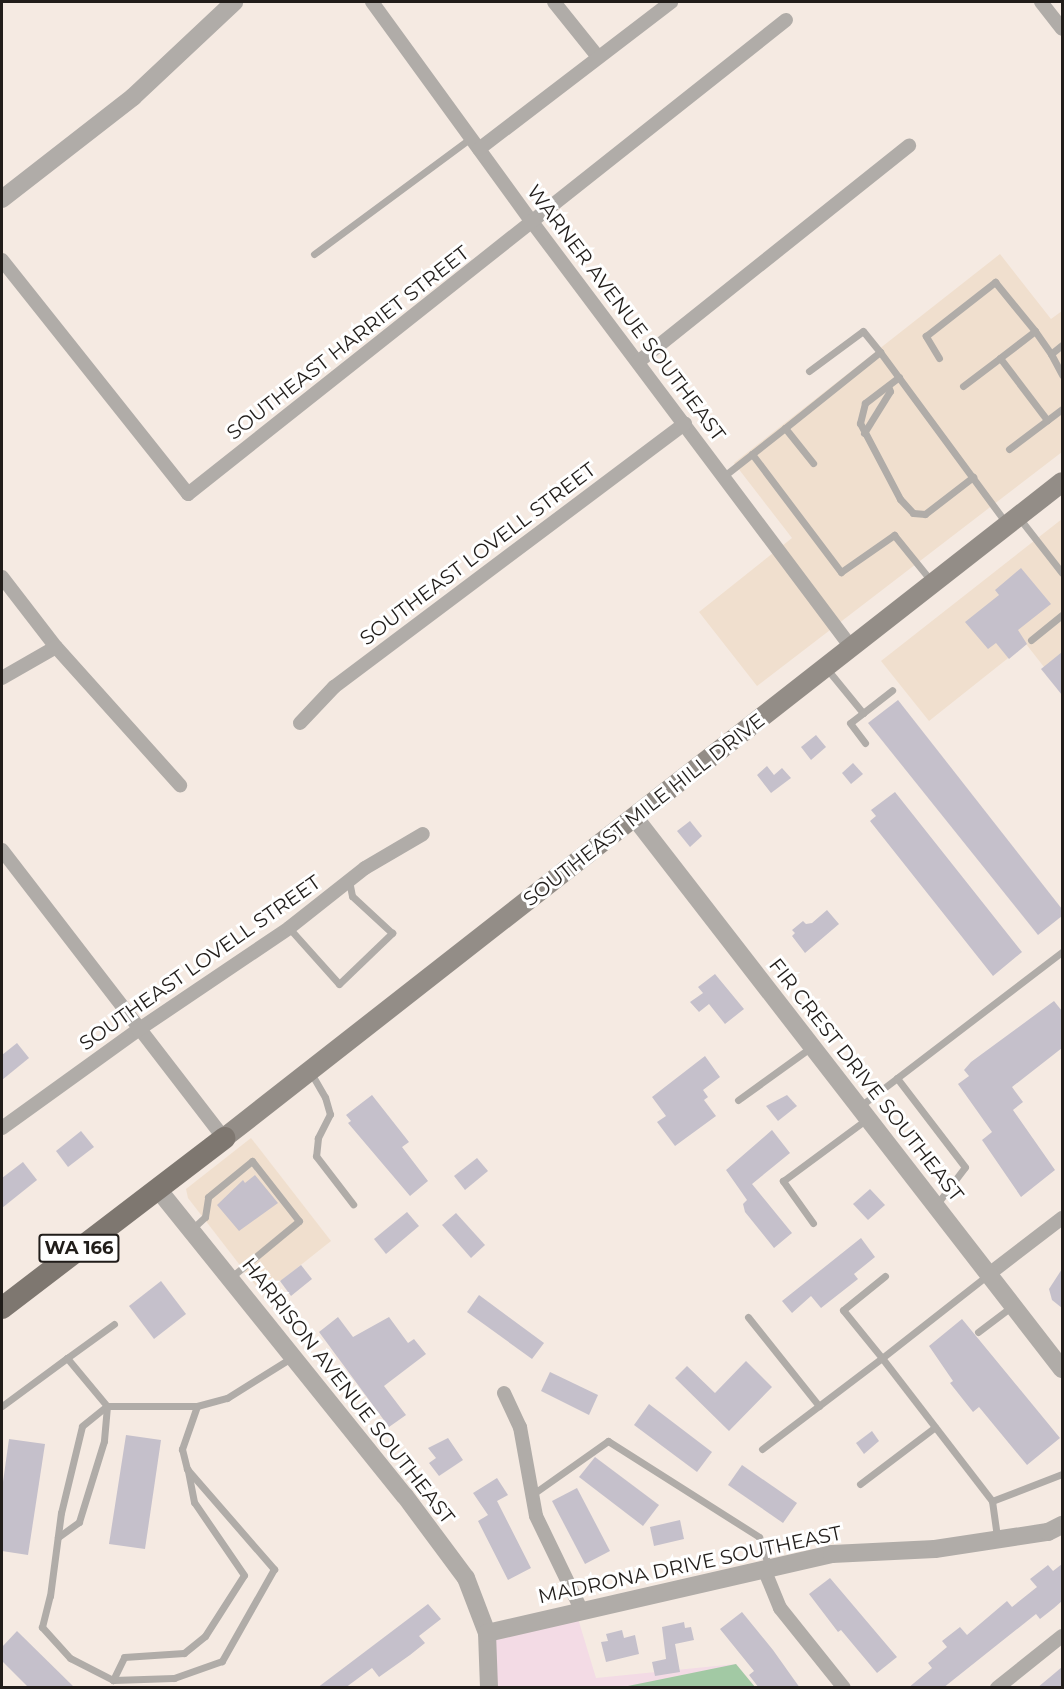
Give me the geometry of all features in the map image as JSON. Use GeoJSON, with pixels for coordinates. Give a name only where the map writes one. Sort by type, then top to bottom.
{"type":"FeatureCollection","features":[{"type":"Feature","properties":{"kind":"main road","name":"SOUTHEAST MILE HILL DRIVE"},"geometry":{"type":"LineString","coordinates":[[224,1138],[1062,482]]}},
{"type":"Feature","properties":{"kind":"main road","name":"WA 166"},"geometry":{"type":"LineString","coordinates":[[2,1308],[224,1138]]}},
{"type":"Feature","properties":{"kind":"street"},"geometry":{"type":"LineString","coordinates":[[2,199],[133,97],[234,2]]}},
{"type":"Feature","properties":{"kind":"street","name":"WARNER AVENUE SOUTHEAST"},"geometry":{"type":"LineString","coordinates":[[372,2],[532,222],[851,647]]}},
{"type":"Feature","properties":{"kind":"street"},"geometry":{"type":"LineString","coordinates":[[554,2],[598,57]]}},
{"type":"Feature","properties":{"kind":"street"},"geometry":{"type":"LineString","coordinates":[[475,143],[598,57],[671,2]]}},
{"type":"Feature","properties":{"kind":"street"},"geometry":{"type":"LineString","coordinates":[[1041,2],[1062,29]]}},
{"type":"Feature","properties":{"kind":"street","name":"SOUTHEAST HARRIET STREET"},"geometry":{"type":"LineString","coordinates":[[2,260],[188,494],[786,20]]}},
{"type":"Feature","properties":{"kind":"street"},"geometry":{"type":"LineString","coordinates":[[638,362],[909,146]]}},
{"type":"Feature","properties":{"kind":"street","name":"SOUTHEAST LOVELL STREET"},"geometry":{"type":"LineString","coordinates":[[300,723],[334,687],[685,423]]}},
{"type":"Feature","properties":{"kind":"street"},"geometry":{"type":"LineString","coordinates":[[2,577],[56,647],[180,785]]}},
{"type":"Feature","properties":{"kind":"street"},"geometry":{"type":"LineString","coordinates":[[2,678],[56,647]]}},
{"type":"Feature","properties":{"kind":"street","name":"FIR CREST DRIVE SOUTHEAST"},"geometry":{"type":"LineString","coordinates":[[635,818],[1062,1369]]}},
{"type":"Feature","properties":{"kind":"street","name":"SOUTHEAST LOVELL STREET"},"geometry":{"type":"LineString","coordinates":[[2,1128],[138,1030],[289,928],[396,847],[423,834]]}},
{"type":"Feature","properties":{"kind":"street"},"geometry":{"type":"LineString","coordinates":[[2,850],[138,1030],[224,1138]]}},
{"type":"Feature","properties":{"kind":"street","name":"HARRISON AVENUE SOUTHEAST"},"geometry":{"type":"LineString","coordinates":[[157,1188],[466,1578],[487,1633]]}},
{"type":"Feature","properties":{"kind":"street"},"geometry":{"type":"LineString","coordinates":[[989,1274],[1062,1218]]}},
{"type":"Feature","properties":{"kind":"street"},"geometry":{"type":"LineString","coordinates":[[504,1393],[520,1427],[536,1516],[582,1611]]}},
{"type":"Feature","properties":{"kind":"street","name":"MADRONA DRIVE SOUTHEAST"},"geometry":{"type":"LineString","coordinates":[[487,1633],[832,1554],[935,1549],[1048,1532],[1062,1525]]}},
{"type":"Feature","properties":{"kind":"street"},"geometry":{"type":"LineString","coordinates":[[766,1569],[780,1608],[843,1688]]}},
{"type":"Feature","properties":{"kind":"street"},"geometry":{"type":"LineString","coordinates":[[487,1633],[489,1688]]}},
{"type":"Feature","properties":{"kind":"street"},"geometry":{"type":"LineString","coordinates":[[997,1688],[1062,1636]]}},
{"type":"Feature","properties":{"kind":"lane"},"geometry":{"type":"LineString","coordinates":[[314,254],[475,143]]}},
{"type":"Feature","properties":{"kind":"lane"},"geometry":{"type":"LineString","coordinates":[[939,358],[926,336],[988,284],[1000,286],[1052,354],[1062,375]]}},
{"type":"Feature","properties":{"kind":"lane"},"geometry":{"type":"LineString","coordinates":[[809,370],[862,331],[973,477],[1062,573]]}},
{"type":"Feature","properties":{"kind":"lane"},"geometry":{"type":"LineString","coordinates":[[963,386],[1035,331]]}},
{"type":"Feature","properties":{"kind":"lane"},"geometry":{"type":"LineString","coordinates":[[1052,354],[1062,345]]}},
{"type":"Feature","properties":{"kind":"lane"},"geometry":{"type":"LineString","coordinates":[[724,476],[880,352]]}},
{"type":"Feature","properties":{"kind":"lane"},"geometry":{"type":"LineString","coordinates":[[1000,358],[1047,420]]}},
{"type":"Feature","properties":{"kind":"lane"},"geometry":{"type":"LineString","coordinates":[[899,377],[865,403],[860,423],[900,499],[913,513],[925,514],[973,477]]}},
{"type":"Feature","properties":{"kind":"lane"},"geometry":{"type":"LineString","coordinates":[[864,433],[890,391],[888,386]]}},
{"type":"Feature","properties":{"kind":"lane"},"geometry":{"type":"LineString","coordinates":[[1009,449],[1062,409]]}},
{"type":"Feature","properties":{"kind":"lane"},"geometry":{"type":"LineString","coordinates":[[785,428],[813,463]]}},
{"type":"Feature","properties":{"kind":"lane"},"geometry":{"type":"LineString","coordinates":[[752,454],[841,572],[894,535],[933,584]]}},
{"type":"Feature","properties":{"kind":"lane"},"geometry":{"type":"LineString","coordinates":[[1031,640],[1062,615]]}},
{"type":"Feature","properties":{"kind":"lane"},"geometry":{"type":"LineString","coordinates":[[825,667],[862,713]]}},
{"type":"Feature","properties":{"kind":"lane"},"geometry":{"type":"LineString","coordinates":[[865,743],[850,723],[892,690]]}},
{"type":"Feature","properties":{"kind":"lane"},"geometry":{"type":"LineString","coordinates":[[289,928],[339,984],[392,933],[352,896],[349,881]]}},
{"type":"Feature","properties":{"kind":"lane"},"geometry":{"type":"LineString","coordinates":[[813,1223],[783,1181],[863,1113],[897,1078],[1062,952]]}},
{"type":"Feature","properties":{"kind":"lane"},"geometry":{"type":"LineString","coordinates":[[738,1100],[812,1046]]}},
{"type":"Feature","properties":{"kind":"lane"},"geometry":{"type":"LineString","coordinates":[[310,1070],[326,1096],[330,1114],[318,1138],[316,1156],[353,1204]]}},
{"type":"Feature","properties":{"kind":"lane"},"geometry":{"type":"LineString","coordinates":[[897,1078],[965,1167],[935,1206]]}},
{"type":"Feature","properties":{"kind":"lane"},"geometry":{"type":"LineString","coordinates":[[191,1230],[205,1217],[208,1197],[252,1161],[299,1221],[230,1278]]}},
{"type":"Feature","properties":{"kind":"lane"},"geometry":{"type":"LineString","coordinates":[[762,1449],[989,1274]]}},
{"type":"Feature","properties":{"kind":"lane"},"geometry":{"type":"LineString","coordinates":[[885,1276],[843,1310],[992,1501],[998,1540]]}},
{"type":"Feature","properties":{"kind":"lane"},"geometry":{"type":"LineString","coordinates":[[978,1332],[1013,1305]]}},
{"type":"Feature","properties":{"kind":"lane"},"geometry":{"type":"LineString","coordinates":[[748,1317],[819,1406]]}},
{"type":"Feature","properties":{"kind":"lane"},"geometry":{"type":"LineString","coordinates":[[2,1406],[114,1324]]}},
{"type":"Feature","properties":{"kind":"lane"},"geometry":{"type":"LineString","coordinates":[[188,1468],[274,1569],[222,1661],[174,1678],[112,1680],[70,1658],[42,1627],[58,1537],[82,1426],[107,1406],[197,1406],[227,1398],[293,1357]]}},
{"type":"Feature","properties":{"kind":"lane"},"geometry":{"type":"LineString","coordinates":[[58,1537],[79,1522],[104,1441],[107,1406],[67,1358]]}},
{"type":"Feature","properties":{"kind":"lane"},"geometry":{"type":"LineString","coordinates":[[112,1680],[124,1657],[183,1653],[204,1636],[244,1575],[194,1502],[182,1449],[197,1406]]}},
{"type":"Feature","properties":{"kind":"lane"},"geometry":{"type":"LineString","coordinates":[[860,1484],[935,1427]]}},
{"type":"Feature","properties":{"kind":"lane"},"geometry":{"type":"LineString","coordinates":[[531,1495],[608,1441],[759,1537],[766,1569]]}},
{"type":"Feature","properties":{"kind":"lane"},"geometry":{"type":"LineString","coordinates":[[992,1501],[1062,1474]]}},
{"type":"Feature","properties":{"kind":"shaded area"},"geometry":{"type":"Polygon","coordinates":[[[1000,254],[1051,319],[1062,311],[1062,452],[757,686],[699,612],[792,538],[734,463],[1000,254]]]}},
{"type":"Feature","properties":{"kind":"shaded area"},"geometry":{"type":"Polygon","coordinates":[[[1062,519],[1062,690],[1026,644],[929,721],[881,661],[1062,519]]]}},
{"type":"Feature","properties":{"kind":"shaded area"},"geometry":{"type":"Polygon","coordinates":[[[251,1138],[331,1241],[263,1295],[188,1198],[186,1189],[251,1138]]]}},
{"type":"Feature","properties":{"kind":"shaded area"},"geometry":{"type":"Polygon","coordinates":[[[576,1612],[596,1678],[736,1664],[755,1687],[489,1687],[487,1633],[576,1612]]]}},
{"type":"Feature","properties":{"kind":"green space"},"geometry":{"type":"Polygon","coordinates":[[[736,1664],[755,1687],[623,1687],[736,1664]]]}},
{"type":"Feature","properties":{"kind":"building"},"geometry":{"type":"Polygon","coordinates":[[[1021,568],[1051,604],[1018,630],[1027,644],[1009,659],[996,643],[988,649],[965,622],[999,595],[995,590],[1021,568]]]}},
{"type":"Feature","properties":{"kind":"building"},"geometry":{"type":"Polygon","coordinates":[[[1062,652],[1062,695],[1041,669],[1062,652]]]}},
{"type":"Feature","properties":{"kind":"building"},"geometry":{"type":"Polygon","coordinates":[[[898,700],[1062,909],[1062,916],[1038,935],[868,723],[898,700]]]}},
{"type":"Feature","properties":{"kind":"building"},"geometry":{"type":"Polygon","coordinates":[[[816,735],[826,747],[811,760],[801,747],[816,735]]]}},
{"type":"Feature","properties":{"kind":"building"},"geometry":{"type":"Polygon","coordinates":[[[853,763],[863,774],[851,784],[842,773],[853,763]]]}},
{"type":"Feature","properties":{"kind":"building"},"geometry":{"type":"Polygon","coordinates":[[[767,766],[774,775],[782,768],[791,778],[771,793],[757,775],[767,766]]]}},
{"type":"Feature","properties":{"kind":"building"},"geometry":{"type":"Polygon","coordinates":[[[895,792],[1022,952],[993,976],[870,821],[876,816],[871,810],[895,792]]]}},
{"type":"Feature","properties":{"kind":"building"},"geometry":{"type":"Polygon","coordinates":[[[690,821],[702,836],[690,847],[677,831],[690,821]]]}},
{"type":"Feature","properties":{"kind":"building"},"geometry":{"type":"Polygon","coordinates":[[[827,910],[839,924],[805,953],[792,936],[795,933],[792,930],[803,921],[806,924],[812,923],[827,910]]]}},
{"type":"Feature","properties":{"kind":"building"},"geometry":{"type":"Polygon","coordinates":[[[715,974],[744,1009],[725,1024],[709,1004],[699,1012],[690,1002],[703,993],[698,987],[715,974]]]}},
{"type":"Feature","properties":{"kind":"building"},"geometry":{"type":"Polygon","coordinates":[[[1054,1001],[1062,1011],[1062,1048],[1012,1087],[1023,1102],[1013,1110],[1055,1170],[1021,1197],[982,1140],[992,1132],[958,1084],[969,1076],[964,1070],[971,1062],[1054,1001]]]}},
{"type":"Feature","properties":{"kind":"building"},"geometry":{"type":"Polygon","coordinates":[[[17,1043],[29,1058],[2,1080],[2,1055],[17,1043]]]}},
{"type":"Feature","properties":{"kind":"building"},"geometry":{"type":"Polygon","coordinates":[[[705,1056],[720,1077],[703,1090],[708,1097],[704,1100],[716,1116],[675,1146],[657,1122],[666,1116],[652,1097],[705,1056]]]}},
{"type":"Feature","properties":{"kind":"building"},"geometry":{"type":"Polygon","coordinates":[[[372,1095],[409,1142],[402,1147],[428,1181],[410,1196],[348,1123],[351,1121],[346,1115],[372,1095]]]}},
{"type":"Feature","properties":{"kind":"building"},"geometry":{"type":"Polygon","coordinates":[[[787,1095],[797,1106],[778,1121],[766,1106],[787,1095]]]}},
{"type":"Feature","properties":{"kind":"building"},"geometry":{"type":"Polygon","coordinates":[[[772,1130],[790,1153],[752,1184],[792,1233],[774,1248],[745,1212],[743,1204],[747,1200],[726,1170],[772,1130]]]}},
{"type":"Feature","properties":{"kind":"building"},"geometry":{"type":"Polygon","coordinates":[[[81,1131],[94,1147],[68,1167],[56,1151],[81,1131]]]}},
{"type":"Feature","properties":{"kind":"building"},"geometry":{"type":"Polygon","coordinates":[[[477,1158],[488,1171],[465,1190],[454,1176],[477,1158]]]}},
{"type":"Feature","properties":{"kind":"building"},"geometry":{"type":"Polygon","coordinates":[[[23,1162],[37,1180],[2,1208],[2,1178],[23,1162]]]}},
{"type":"Feature","properties":{"kind":"building"},"geometry":{"type":"Polygon","coordinates":[[[255,1175],[278,1203],[239,1231],[217,1205],[243,1180],[245,1183],[255,1175]]]}},
{"type":"Feature","properties":{"kind":"building"},"geometry":{"type":"Polygon","coordinates":[[[870,1189],[885,1205],[868,1220],[853,1204],[870,1189]]]}},
{"type":"Feature","properties":{"kind":"building"},"geometry":{"type":"Polygon","coordinates":[[[407,1212],[419,1226],[386,1254],[374,1239],[407,1212]]]}},
{"type":"Feature","properties":{"kind":"building"},"geometry":{"type":"Polygon","coordinates":[[[456,1213],[485,1245],[471,1258],[442,1225],[456,1213]]]}},
{"type":"Feature","properties":{"kind":"building"},"geometry":{"type":"Polygon","coordinates":[[[861,1238],[875,1257],[854,1274],[858,1279],[821,1308],[811,1296],[792,1313],[782,1301],[861,1238]]]}},
{"type":"Feature","properties":{"kind":"building"},"geometry":{"type":"Polygon","coordinates":[[[301,1265],[312,1279],[291,1296],[280,1281],[301,1265]]]}},
{"type":"Feature","properties":{"kind":"building"},"geometry":{"type":"Polygon","coordinates":[[[1062,1269],[1062,1308],[1052,1300],[1049,1289],[1062,1269]]]}},
{"type":"Feature","properties":{"kind":"building"},"geometry":{"type":"Polygon","coordinates":[[[161,1281],[186,1314],[154,1339],[129,1306],[161,1281]]]}},
{"type":"Feature","properties":{"kind":"building"},"geometry":{"type":"Polygon","coordinates":[[[479,1295],[544,1343],[532,1359],[467,1312],[479,1295]]]}},
{"type":"Feature","properties":{"kind":"building"},"geometry":{"type":"Polygon","coordinates":[[[338,1317],[353,1337],[389,1317],[408,1343],[414,1339],[426,1354],[384,1386],[406,1415],[389,1427],[319,1332],[338,1317]]]}},
{"type":"Feature","properties":{"kind":"building"},"geometry":{"type":"Polygon","coordinates":[[[962,1319],[1060,1438],[1027,1465],[979,1407],[973,1412],[950,1383],[953,1381],[929,1346],[962,1319]]]}},
{"type":"Feature","properties":{"kind":"building"},"geometry":{"type":"Polygon","coordinates":[[[746,1361],[772,1387],[729,1431],[675,1378],[687,1366],[715,1393],[746,1361]]]}},
{"type":"Feature","properties":{"kind":"building"},"geometry":{"type":"Polygon","coordinates":[[[550,1372],[598,1395],[589,1415],[541,1391],[550,1372]]]}},
{"type":"Feature","properties":{"kind":"building"},"geometry":{"type":"Polygon","coordinates":[[[649,1404],[712,1452],[697,1472],[634,1425],[649,1404]]]}},
{"type":"Feature","properties":{"kind":"building"},"geometry":{"type":"Polygon","coordinates":[[[872,1431],[879,1441],[864,1454],[856,1443],[872,1431]]]}},
{"type":"Feature","properties":{"kind":"building"},"geometry":{"type":"Polygon","coordinates":[[[126,1435],[161,1440],[145,1549],[109,1544],[126,1435]]]}},
{"type":"Feature","properties":{"kind":"building"},"geometry":{"type":"Polygon","coordinates":[[[448,1438],[463,1460],[439,1476],[429,1463],[436,1458],[428,1448],[448,1438]]]}},
{"type":"Feature","properties":{"kind":"building"},"geometry":{"type":"Polygon","coordinates":[[[9,1439],[45,1444],[28,1555],[2,1551],[2,1489],[9,1439]]]}},
{"type":"Feature","properties":{"kind":"building"},"geometry":{"type":"Polygon","coordinates":[[[595,1457],[659,1505],[643,1526],[579,1477],[595,1457]]]}},
{"type":"Feature","properties":{"kind":"building"},"geometry":{"type":"Polygon","coordinates":[[[742,1465],[797,1503],[783,1523],[728,1485],[742,1465]]]}},
{"type":"Feature","properties":{"kind":"building"},"geometry":{"type":"Polygon","coordinates":[[[497,1478],[508,1495],[497,1501],[531,1568],[508,1580],[478,1521],[488,1515],[473,1493],[497,1478]]]}},
{"type":"Feature","properties":{"kind":"building"},"geometry":{"type":"Polygon","coordinates":[[[577,1488],[610,1551],[585,1564],[552,1501],[577,1488]]]}},
{"type":"Feature","properties":{"kind":"building"},"geometry":{"type":"Polygon","coordinates":[[[680,1520],[684,1539],[654,1546],[650,1527],[680,1520]]]}},
{"type":"Feature","properties":{"kind":"building"},"geometry":{"type":"Polygon","coordinates":[[[1062,1564],[1062,1601],[1054,1608],[1040,1619],[1036,1614],[943,1688],[908,1688],[932,1668],[928,1663],[947,1647],[942,1641],[960,1627],[967,1635],[1007,1601],[1012,1607],[1037,1587],[1030,1579],[1048,1565],[1053,1571],[1062,1564]]]}},
{"type":"Feature","properties":{"kind":"building"},"geometry":{"type":"Polygon","coordinates":[[[830,1578],[897,1657],[877,1673],[841,1630],[838,1632],[809,1594],[830,1578]]]}},
{"type":"Feature","properties":{"kind":"building"},"geometry":{"type":"Polygon","coordinates":[[[428,1604],[441,1619],[419,1636],[425,1643],[410,1655],[379,1677],[372,1668],[345,1688],[317,1688],[428,1604]]]}},
{"type":"Feature","properties":{"kind":"building"},"geometry":{"type":"Polygon","coordinates":[[[742,1612],[800,1688],[759,1688],[749,1675],[754,1671],[720,1629],[742,1612]]]}},
{"type":"Feature","properties":{"kind":"building"},"geometry":{"type":"Polygon","coordinates":[[[684,1622],[685,1628],[691,1627],[694,1640],[675,1644],[680,1672],[655,1676],[652,1662],[666,1659],[662,1627],[684,1622]]]}},
{"type":"Feature","properties":{"kind":"building"},"geometry":{"type":"Polygon","coordinates":[[[622,1630],[624,1638],[635,1635],[639,1654],[606,1662],[601,1642],[608,1641],[606,1634],[622,1630]]]}},
{"type":"Feature","properties":{"kind":"building"},"geometry":{"type":"Polygon","coordinates":[[[17,1631],[75,1688],[29,1688],[2,1661],[2,1647],[17,1631]]]}},
{"type":"Feature","properties":{"kind":"building"},"geometry":{"type":"Polygon","coordinates":[[[1062,1667],[1062,1688],[1037,1688],[1062,1667]]]}}]}
